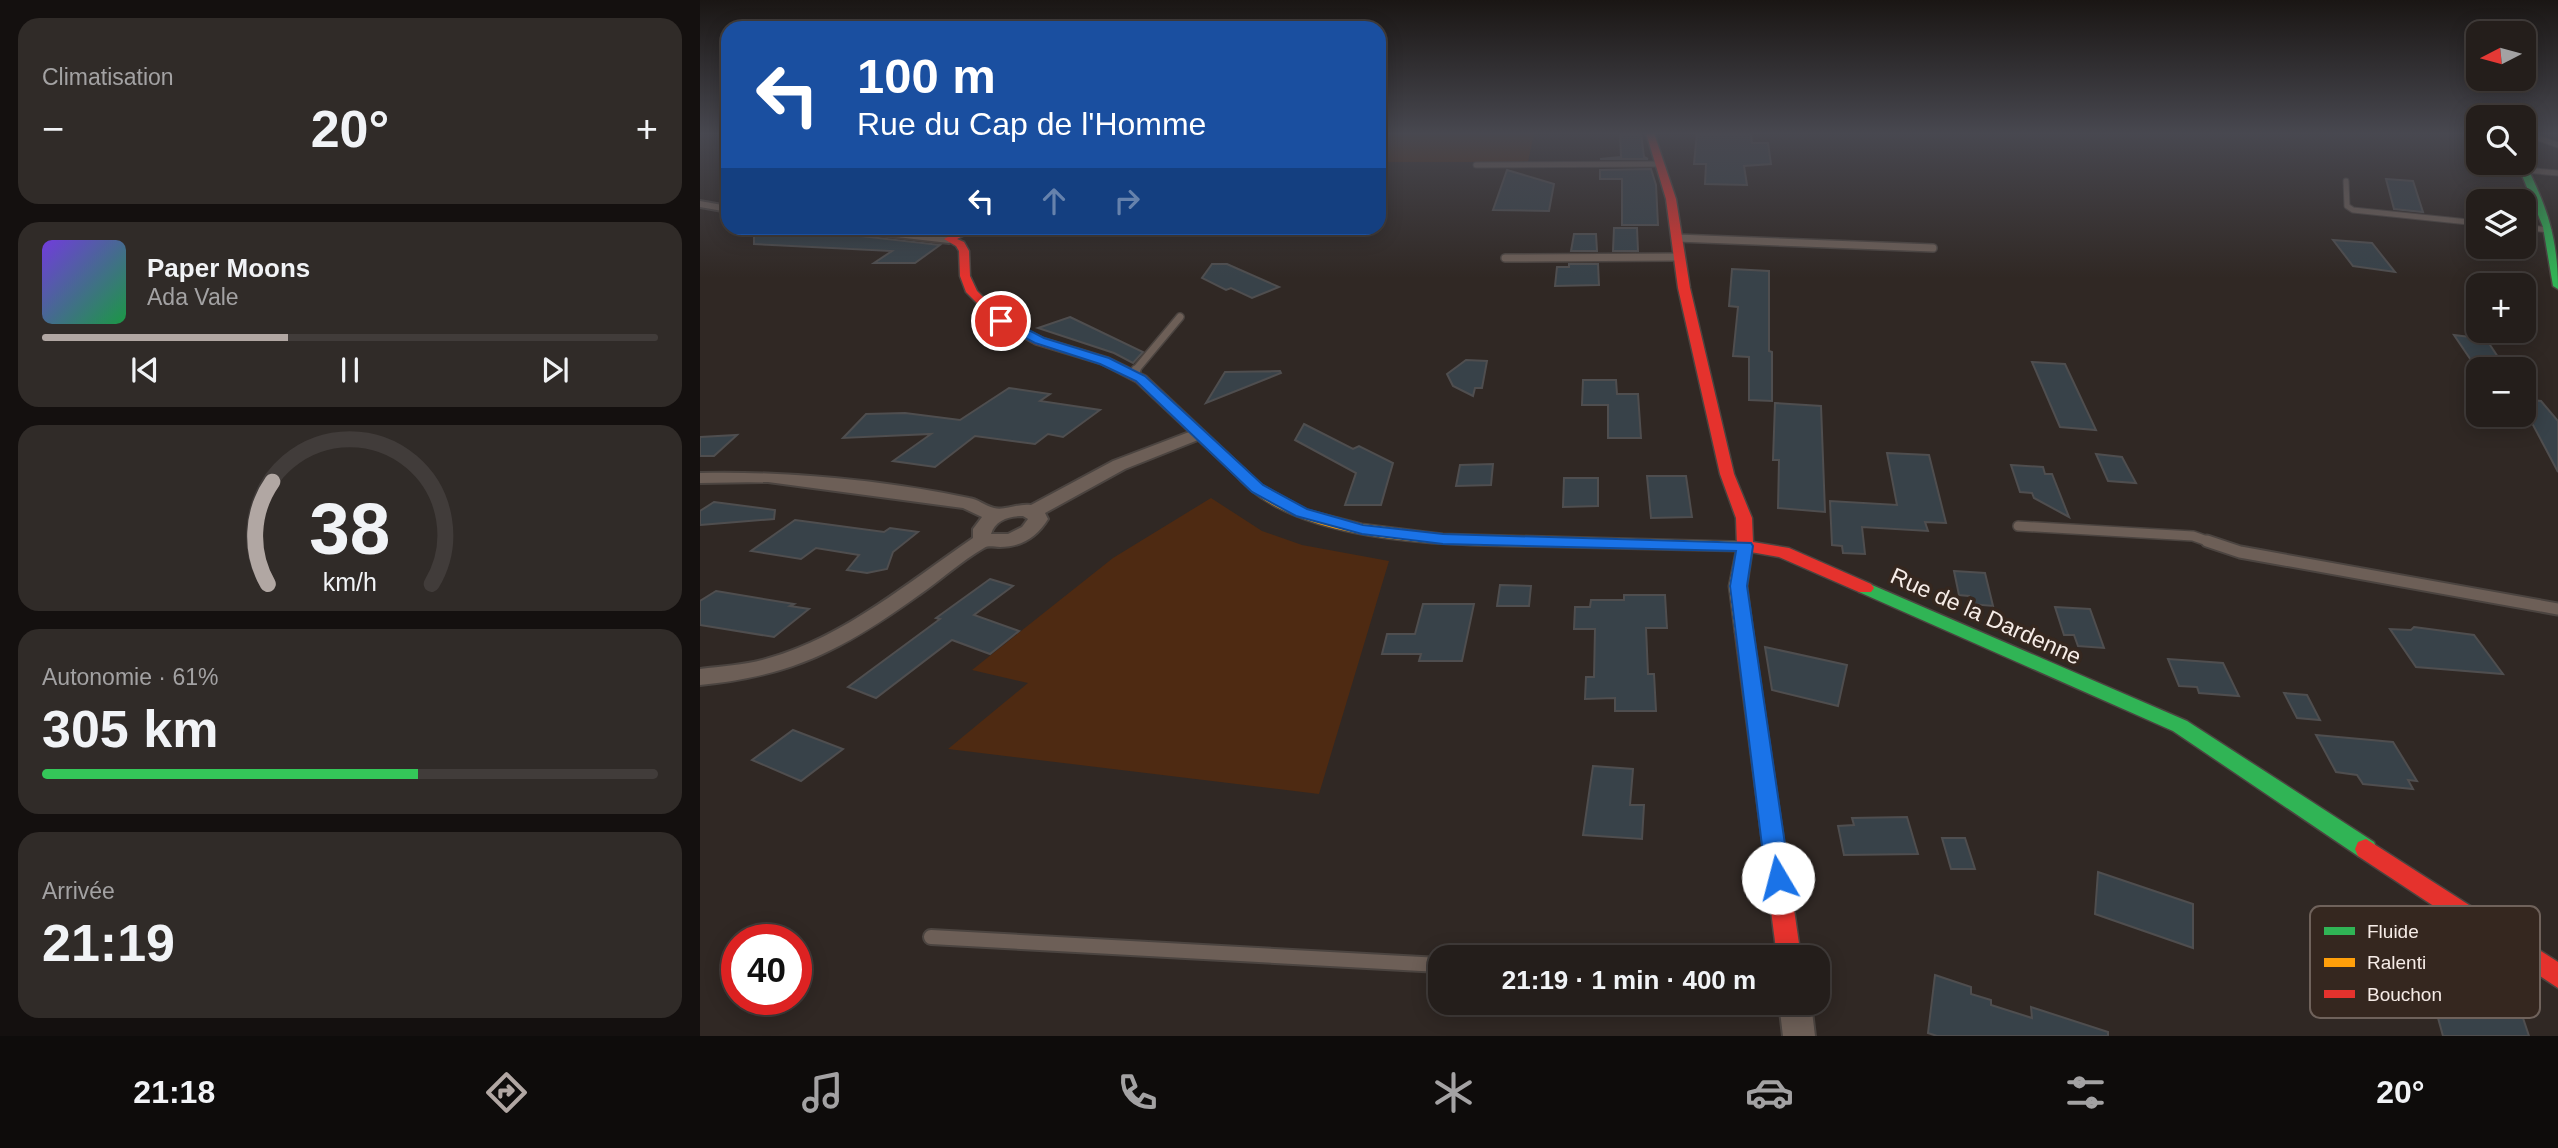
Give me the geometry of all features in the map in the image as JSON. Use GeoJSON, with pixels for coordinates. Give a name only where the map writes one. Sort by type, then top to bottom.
{"type":"FeatureCollection","features":[{"type":"Feature","properties":{"kind":"street"},"geometry":{"type":"LineString","coordinates":[[1665,181],[1671,199],[1679,257],[1727,474],[1744,518],[1745,546],[1738,586],[1787,945]]}},
{"type":"Feature","properties":{"kind":"street"},"geometry":{"type":"LineString","coordinates":[[2528,181],[2549,230],[2558,286]]}},
{"type":"Feature","properties":{"kind":"street"},"geometry":{"type":"LineString","coordinates":[[700,204],[721,208]]}},
{"type":"Feature","properties":{"kind":"street"},"geometry":{"type":"LineString","coordinates":[[914,235],[949,239],[958,235]]}},
{"type":"Feature","properties":{"kind":"street","name":"Rue de la Dardenne"},"geometry":{"type":"LineString","coordinates":[[949,239],[960,244],[964,251],[965,276],[972,292],[1001,321],[1039,341],[1105,361],[1141,379],[1257,488],[1301,513],[1362,529],[1443,539],[1745,546],[1783,552],[2180,726],[2452,906]]}},
{"type":"Feature","properties":{"kind":"street"},"geometry":{"type":"LineString","coordinates":[[984,539],[981,530],[996,516],[1017,510],[1033,512],[1119,465],[1197,434]]}},
{"type":"Feature","properties":{"kind":"street"},"geometry":{"type":"LineString","coordinates":[[700,478],[768,477],[834,484],[968,503],[996,516]]}},
{"type":"Feature","properties":{"kind":"street"},"geometry":{"type":"LineString","coordinates":[[700,677],[756,670],[818,649],[905,594],[984,539],[998,541],[1024,534],[1038,519],[1033,512]]}},
{"type":"Feature","properties":{"kind":"street","name":"Rue de la Dardenne"},"geometry":{"type":"LineString","coordinates":[[2540,964],[2558,976]]}},
{"type":"Feature","properties":{"kind":"street"},"geometry":{"type":"LineString","coordinates":[[1796,1015],[1799,1036]]}},
{"type":"Feature","properties":{"kind":"lane"},"geometry":{"type":"LineString","coordinates":[[2346,181],[2347,206],[2353,210],[2466,222]]}},
{"type":"Feature","properties":{"kind":"lane"},"geometry":{"type":"LineString","coordinates":[[2536,228],[2549,230]]}},
{"type":"Feature","properties":{"kind":"lane"},"geometry":{"type":"LineString","coordinates":[[1677,238],[1933,248]]}},
{"type":"Feature","properties":{"kind":"lane"},"geometry":{"type":"LineString","coordinates":[[1505,258],[1679,257]]}},
{"type":"Feature","properties":{"kind":"lane"},"geometry":{"type":"LineString","coordinates":[[1133,374],[1180,317]]}},
{"type":"Feature","properties":{"kind":"lane"},"geometry":{"type":"LineString","coordinates":[[2018,526],[2193,536],[2239,552],[2558,609]]}},
{"type":"Feature","properties":{"kind":"lane"},"geometry":{"type":"LineString","coordinates":[[931,937],[1428,964]]}},
{"type":"Feature","properties":{"kind":"shaded area"},"geometry":{"type":"Polygon","coordinates":[[[1211,498],[1262,531],[1302,545],[1389,561],[1319,794],[948,749],[1028,683],[972,670],[1113,558],[1211,498]]]}},
{"type":"Feature","properties":{"kind":"building"},"geometry":{"type":"Polygon","coordinates":[[[1503,181],[1545,181],[1554,184],[1549,211],[1493,210],[1503,181]]]}},
{"type":"Feature","properties":{"kind":"building"},"geometry":{"type":"Polygon","coordinates":[[[1622,181],[1655,181],[1658,225],[1622,225],[1622,181]]]}},
{"type":"Feature","properties":{"kind":"building"},"geometry":{"type":"Polygon","coordinates":[[[1705,181],[1746,181],[1747,185],[1705,184],[1705,181]]]}},
{"type":"Feature","properties":{"kind":"building"},"geometry":{"type":"Polygon","coordinates":[[[2387,181],[2413,181],[2423,212],[2394,209],[2387,181]]]}},
{"type":"Feature","properties":{"kind":"building"},"geometry":{"type":"Polygon","coordinates":[[[1614,228],[1637,228],[1638,251],[1613,251],[1614,228]]]}},
{"type":"Feature","properties":{"kind":"building"},"geometry":{"type":"Polygon","coordinates":[[[1574,234],[1596,234],[1597,251],[1571,251],[1574,234]]]}},
{"type":"Feature","properties":{"kind":"building"},"geometry":{"type":"Polygon","coordinates":[[[754,235],[852,235],[940,245],[915,263],[874,263],[892,251],[754,244],[754,235]]]}},
{"type":"Feature","properties":{"kind":"building"},"geometry":{"type":"Polygon","coordinates":[[[2333,240],[2372,243],[2395,272],[2353,266],[2333,240]]]}},
{"type":"Feature","properties":{"kind":"building"},"geometry":{"type":"Polygon","coordinates":[[[1212,264],[1227,264],[1279,287],[1252,298],[1231,288],[1226,290],[1202,278],[1212,264]]]}},
{"type":"Feature","properties":{"kind":"building"},"geometry":{"type":"Polygon","coordinates":[[[1569,264],[1598,264],[1599,285],[1555,286],[1557,267],[1569,267],[1569,264]]]}},
{"type":"Feature","properties":{"kind":"building"},"geometry":{"type":"Polygon","coordinates":[[[1732,269],[1769,271],[1772,401],[1749,400],[1749,357],[1733,356],[1738,307],[1729,306],[1732,269]]]}},
{"type":"Feature","properties":{"kind":"building"},"geometry":{"type":"Polygon","coordinates":[[[1070,317],[1143,352],[1133,363],[1114,353],[1038,328],[1070,317]]]}},
{"type":"Feature","properties":{"kind":"building"},"geometry":{"type":"Polygon","coordinates":[[[2454,335],[2466,336],[2466,343],[2489,343],[2498,357],[2469,357],[2454,335]]]}},
{"type":"Feature","properties":{"kind":"building"},"geometry":{"type":"Polygon","coordinates":[[[1466,360],[1487,361],[1482,388],[1475,388],[1473,396],[1453,386],[1447,374],[1466,360]]]}},
{"type":"Feature","properties":{"kind":"building"},"geometry":{"type":"Polygon","coordinates":[[[2032,362],[2065,364],[2096,430],[2060,427],[2032,362]]]}},
{"type":"Feature","properties":{"kind":"building"},"geometry":{"type":"Polygon","coordinates":[[[1225,372],[1281,373],[1206,403],[1225,372]]]}},
{"type":"Feature","properties":{"kind":"building"},"geometry":{"type":"Polygon","coordinates":[[[1583,380],[1616,380],[1617,394],[1638,394],[1641,438],[1608,438],[1608,405],[1582,405],[1583,380]]]}},
{"type":"Feature","properties":{"kind":"building"},"geometry":{"type":"Polygon","coordinates":[[[1009,388],[1050,394],[1040,401],[1100,410],[1063,437],[1048,434],[1035,444],[975,436],[935,467],[893,461],[931,434],[843,438],[866,414],[905,413],[960,420],[1009,388]]]}},
{"type":"Feature","properties":{"kind":"building"},"geometry":{"type":"Polygon","coordinates":[[[2536,400],[2541,401],[2558,421],[2558,472],[2534,427],[2536,400]]]}},
{"type":"Feature","properties":{"kind":"building"},"geometry":{"type":"Polygon","coordinates":[[[1775,403],[1821,406],[1825,512],[1778,508],[1779,460],[1773,460],[1775,403]]]}},
{"type":"Feature","properties":{"kind":"building"},"geometry":{"type":"Polygon","coordinates":[[[1304,424],[1353,449],[1359,446],[1393,463],[1381,505],[1345,505],[1356,473],[1295,440],[1304,424]]]}},
{"type":"Feature","properties":{"kind":"building"},"geometry":{"type":"Polygon","coordinates":[[[737,435],[714,456],[700,456],[700,437],[737,435]]]}},
{"type":"Feature","properties":{"kind":"building"},"geometry":{"type":"Polygon","coordinates":[[[1887,453],[1929,455],[1946,523],[1925,522],[1928,531],[1862,527],[1865,554],[1843,553],[1842,546],[1832,545],[1830,501],[1897,505],[1887,453]]]}},
{"type":"Feature","properties":{"kind":"building"},"geometry":{"type":"Polygon","coordinates":[[[2096,454],[2122,457],[2136,483],[2108,481],[2096,454]]]}},
{"type":"Feature","properties":{"kind":"building"},"geometry":{"type":"Polygon","coordinates":[[[1493,464],[1491,485],[1456,486],[1460,465],[1493,464]]]}},
{"type":"Feature","properties":{"kind":"building"},"geometry":{"type":"Polygon","coordinates":[[[2011,465],[2043,467],[2045,474],[2052,474],[2069,517],[2034,498],[2032,493],[2020,492],[2011,465]]]}},
{"type":"Feature","properties":{"kind":"building"},"geometry":{"type":"Polygon","coordinates":[[[1647,476],[1686,476],[1692,517],[1651,518],[1647,476]]]}},
{"type":"Feature","properties":{"kind":"building"},"geometry":{"type":"Polygon","coordinates":[[[1564,478],[1598,478],[1598,506],[1563,507],[1564,478]]]}},
{"type":"Feature","properties":{"kind":"building"},"geometry":{"type":"Polygon","coordinates":[[[714,502],[775,510],[774,519],[700,525],[700,511],[714,502]]]}},
{"type":"Feature","properties":{"kind":"building"},"geometry":{"type":"Polygon","coordinates":[[[795,520],[884,532],[890,528],[918,532],[893,552],[887,569],[867,573],[847,570],[859,555],[816,548],[801,559],[751,551],[795,520]]]}},
{"type":"Feature","properties":{"kind":"building"},"geometry":{"type":"Polygon","coordinates":[[[1954,571],[1985,573],[1993,606],[1971,604],[1969,596],[1959,595],[1954,571]]]}},
{"type":"Feature","properties":{"kind":"building"},"geometry":{"type":"Polygon","coordinates":[[[990,579],[1013,586],[974,615],[1019,631],[990,654],[952,640],[876,698],[848,687],[940,619],[936,618],[990,579]]]}},
{"type":"Feature","properties":{"kind":"building"},"geometry":{"type":"Polygon","coordinates":[[[1500,585],[1531,586],[1529,606],[1497,606],[1500,585]]]}},
{"type":"Feature","properties":{"kind":"building"},"geometry":{"type":"Polygon","coordinates":[[[716,591],[809,609],[774,637],[700,625],[700,601],[716,591]]]}},
{"type":"Feature","properties":{"kind":"building"},"geometry":{"type":"Polygon","coordinates":[[[1624,595],[1665,595],[1667,628],[1646,628],[1648,674],[1654,674],[1656,711],[1615,711],[1615,698],[1585,699],[1586,677],[1594,677],[1595,629],[1574,629],[1575,607],[1590,607],[1591,600],[1624,600],[1624,595]]]}},
{"type":"Feature","properties":{"kind":"building"},"geometry":{"type":"Polygon","coordinates":[[[1423,604],[1474,604],[1462,661],[1419,661],[1421,654],[1382,654],[1387,634],[1415,634],[1423,604]]]}},
{"type":"Feature","properties":{"kind":"building"},"geometry":{"type":"Polygon","coordinates":[[[2055,607],[2090,609],[2104,648],[2078,646],[2074,635],[2064,635],[2055,607]]]}},
{"type":"Feature","properties":{"kind":"building"},"geometry":{"type":"Polygon","coordinates":[[[2414,627],[2474,635],[2503,674],[2416,667],[2390,629],[2411,630],[2414,627]]]}},
{"type":"Feature","properties":{"kind":"building"},"geometry":{"type":"Polygon","coordinates":[[[1765,647],[1847,665],[1838,706],[1772,690],[1765,647]]]}},
{"type":"Feature","properties":{"kind":"building"},"geometry":{"type":"Polygon","coordinates":[[[2168,659],[2223,663],[2239,696],[2199,693],[2197,687],[2179,686],[2168,659]]]}},
{"type":"Feature","properties":{"kind":"building"},"geometry":{"type":"Polygon","coordinates":[[[2284,693],[2307,695],[2320,720],[2297,718],[2284,693]]]}},
{"type":"Feature","properties":{"kind":"building"},"geometry":{"type":"Polygon","coordinates":[[[793,730],[843,749],[801,781],[752,760],[793,730]]]}},
{"type":"Feature","properties":{"kind":"building"},"geometry":{"type":"Polygon","coordinates":[[[2316,735],[2393,742],[2417,781],[2408,780],[2413,789],[2363,784],[2357,775],[2336,772],[2316,735]]]}},
{"type":"Feature","properties":{"kind":"building"},"geometry":{"type":"Polygon","coordinates":[[[1593,766],[1633,769],[1630,805],[1644,805],[1642,839],[1583,835],[1593,766]]]}},
{"type":"Feature","properties":{"kind":"building"},"geometry":{"type":"Polygon","coordinates":[[[1907,817],[1918,854],[1844,855],[1838,826],[1854,825],[1852,818],[1907,817]]]}},
{"type":"Feature","properties":{"kind":"building"},"geometry":{"type":"Polygon","coordinates":[[[1942,838],[1965,838],[1975,869],[1951,869],[1942,838]]]}},
{"type":"Feature","properties":{"kind":"building"},"geometry":{"type":"Polygon","coordinates":[[[2098,872],[2193,904],[2193,948],[2095,914],[2098,872]]]}},
{"type":"Feature","properties":{"kind":"building"},"geometry":{"type":"Polygon","coordinates":[[[1935,975],[1971,987],[1971,994],[1991,1000],[1991,1005],[2032,1018],[2031,1007],[2108,1032],[2108,1036],[1937,1036],[1928,1033],[1935,975]]]}},
{"type":"Feature","properties":{"kind":"building"},"geometry":{"type":"Polygon","coordinates":[[[2438,1018],[2523,1018],[2529,1036],[2443,1036],[2438,1018]]]}},
{"type":"Feature","properties":{"kind":"traffic: fast"},"geometry":{"type":"LineString","coordinates":[[2529,181],[2548,227],[2558,286]]}},
{"type":"Feature","properties":{"kind":"traffic: fast"},"geometry":{"type":"LineString","coordinates":[[1865,588],[2180,726],[2366,849]]}},
{"type":"Feature","properties":{"kind":"traffic: slow"},"geometry":{"type":"LineString","coordinates":[[1240,472],[1257,488],[1301,513],[1362,529],[1443,539],[1745,546],[1738,586],[1744,632]]}},
{"type":"Feature","properties":{"kind":"traffic: jam"},"geometry":{"type":"LineString","coordinates":[[1665,181],[1671,199],[1684,288],[1727,474],[1744,518],[1745,546],[1783,552],[1865,588]]}},
{"type":"Feature","properties":{"kind":"traffic: jam"},"geometry":{"type":"LineString","coordinates":[[958,235],[949,239],[960,244],[964,251],[965,276],[972,292],[1001,321],[1039,341],[1105,361],[1141,379],[1240,472]]}},
{"type":"Feature","properties":{"kind":"traffic: jam"},"geometry":{"type":"LineString","coordinates":[[1744,632],[1787,945]]}},
{"type":"Feature","properties":{"kind":"traffic: jam"},"geometry":{"type":"LineString","coordinates":[[2366,849],[2452,906]]}},
{"type":"Feature","properties":{"kind":"traffic: jam"},"geometry":{"type":"LineString","coordinates":[[2540,964],[2558,976]]}},
{"type":"Feature","properties":{"kind":"route"},"geometry":{"type":"LineString","coordinates":[[1001,321],[1039,341],[1105,361],[1141,379],[1257,488],[1301,513],[1362,529],[1443,539],[1745,546],[1738,586],[1778,878]]}}]}
